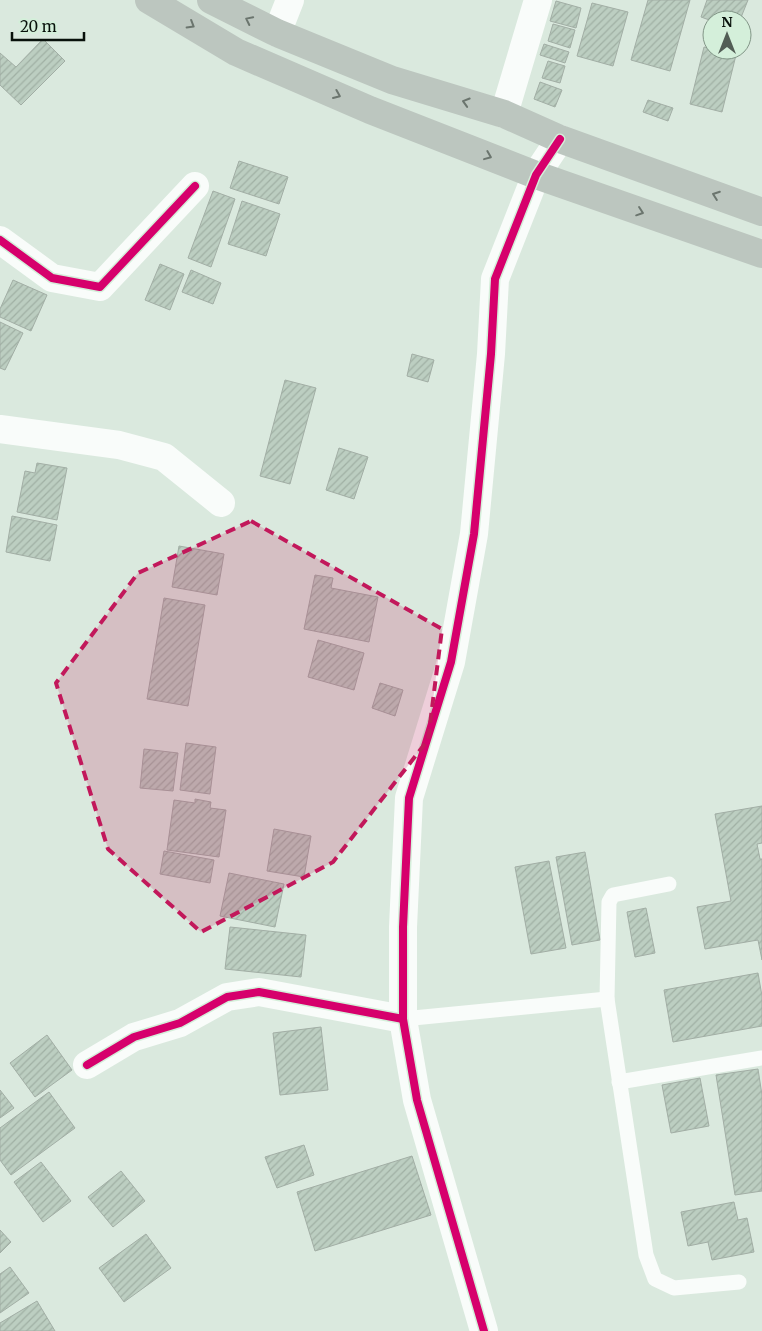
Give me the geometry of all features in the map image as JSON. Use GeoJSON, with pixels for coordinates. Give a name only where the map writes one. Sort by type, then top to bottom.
{"type":"FeatureCollection","features":[{"type":"Feature","properties":{"kind":"main road"},"geometry":{"type":"LineString","coordinates":[[149,0],[236,52],[370,110],[536,175],[762,254]]}},
{"type":"Feature","properties":{"kind":"main road"},"geometry":{"type":"LineString","coordinates":[[211,0],[277,33],[392,80],[504,114],[560,139],[762,212]]}},
{"type":"Feature","properties":{"kind":"street"},"geometry":{"type":"LineString","coordinates":[[277,33],[290,0]]}},
{"type":"Feature","properties":{"kind":"street"},"geometry":{"type":"LineString","coordinates":[[504,114],[538,0]]}},
{"type":"Feature","properties":{"kind":"street"},"geometry":{"type":"LineString","coordinates":[[484,1331],[417,1100],[403,1019],[403,927],[409,798],[451,662],[474,534],[491,354],[495,279],[536,175],[560,139]]}},
{"type":"Feature","properties":{"kind":"street"},"geometry":{"type":"LineString","coordinates":[[0,240],[52,278],[100,287],[195,186]]}},
{"type":"Feature","properties":{"kind":"street"},"geometry":{"type":"LineString","coordinates":[[0,429],[119,445],[164,457],[221,503]]}},
{"type":"Feature","properties":{"kind":"street"},"geometry":{"type":"LineString","coordinates":[[88,1065],[134,1037],[180,1023],[227,997],[259,992],[403,1019]]}},
{"type":"Feature","properties":{"kind":"lane"},"geometry":{"type":"LineString","coordinates":[[669,884],[613,895],[609,902],[607,999],[646,1255],[655,1279],[674,1288],[738,1282]]}},
{"type":"Feature","properties":{"kind":"lane"},"geometry":{"type":"LineString","coordinates":[[403,1019],[607,999]]}},
{"type":"Feature","properties":{"kind":"lane"},"geometry":{"type":"LineString","coordinates":[[619,1082],[762,1058]]}},
{"type":"Feature","properties":{"kind":"highlighted area"},"geometry":{"type":"Polygon","coordinates":[[[251,521],[442,629],[428,740],[333,862],[201,932],[108,849],[56,683],[138,573],[251,521]]]}},
{"type":"Feature","properties":{"kind":"building"},"geometry":{"type":"Polygon","coordinates":[[[648,0],[690,0],[670,71],[631,60],[648,0]]]}},
{"type":"Feature","properties":{"kind":"building"},"geometry":{"type":"Polygon","coordinates":[[[707,0],[748,0],[744,10],[703,10],[707,0]]]}},
{"type":"Feature","properties":{"kind":"building"},"geometry":{"type":"Polygon","coordinates":[[[556,1],[581,8],[576,28],[550,21],[556,1]]]}},
{"type":"Feature","properties":{"kind":"building"},"geometry":{"type":"Polygon","coordinates":[[[592,3],[628,12],[613,66],[577,56],[592,3]]]}},
{"type":"Feature","properties":{"kind":"building"},"geometry":{"type":"Polygon","coordinates":[[[553,24],[575,30],[570,48],[548,41],[553,24]]]}},
{"type":"Feature","properties":{"kind":"building"},"geometry":{"type":"Polygon","coordinates":[[[43,39],[65,61],[21,105],[0,85],[0,53],[16,67],[43,39]]]}},
{"type":"Feature","properties":{"kind":"building"},"geometry":{"type":"Polygon","coordinates":[[[544,44],[569,52],[565,63],[540,55],[544,44]]]}},
{"type":"Feature","properties":{"kind":"building"},"geometry":{"type":"Polygon","coordinates":[[[702,55],[702,60],[735,60],[722,112],[690,104],[702,55]]]}},
{"type":"Feature","properties":{"kind":"building"},"geometry":{"type":"Polygon","coordinates":[[[548,61],[565,66],[560,83],[542,78],[548,61]]]}},
{"type":"Feature","properties":{"kind":"building"},"geometry":{"type":"Polygon","coordinates":[[[540,82],[562,90],[555,107],[534,99],[540,82]]]}},
{"type":"Feature","properties":{"kind":"building"},"geometry":{"type":"Polygon","coordinates":[[[648,100],[673,108],[668,121],[643,112],[648,100]]]}},
{"type":"Feature","properties":{"kind":"building"},"geometry":{"type":"Polygon","coordinates":[[[239,161],[288,177],[279,204],[230,188],[239,161]]]}},
{"type":"Feature","properties":{"kind":"building"},"geometry":{"type":"Polygon","coordinates":[[[213,191],[235,199],[211,267],[188,258],[213,191]]]}},
{"type":"Feature","properties":{"kind":"building"},"geometry":{"type":"Polygon","coordinates":[[[242,201],[280,214],[266,256],[228,244],[242,201]]]}},
{"type":"Feature","properties":{"kind":"building"},"geometry":{"type":"Polygon","coordinates":[[[160,264],[184,274],[170,310],[145,300],[160,264]]]}},
{"type":"Feature","properties":{"kind":"building"},"geometry":{"type":"Polygon","coordinates":[[[191,270],[221,283],[213,304],[182,292],[191,270]]]}},
{"type":"Feature","properties":{"kind":"building"},"geometry":{"type":"Polygon","coordinates":[[[13,280],[47,295],[31,331],[0,317],[0,309],[13,280]]]}},
{"type":"Feature","properties":{"kind":"building"},"geometry":{"type":"Polygon","coordinates":[[[0,322],[23,333],[5,370],[0,368],[0,322]]]}},
{"type":"Feature","properties":{"kind":"building"},"geometry":{"type":"Polygon","coordinates":[[[412,354],[434,360],[428,382],[407,376],[412,354]]]}},
{"type":"Feature","properties":{"kind":"building"},"geometry":{"type":"Polygon","coordinates":[[[285,380],[316,388],[290,484],[260,476],[285,380]]]}},
{"type":"Feature","properties":{"kind":"building"},"geometry":{"type":"Polygon","coordinates":[[[339,448],[368,457],[354,499],[326,490],[339,448]]]}},
{"type":"Feature","properties":{"kind":"building"},"geometry":{"type":"Polygon","coordinates":[[[37,463],[67,468],[57,520],[17,512],[25,471],[35,473],[37,463]]]}},
{"type":"Feature","properties":{"kind":"building"},"geometry":{"type":"Polygon","coordinates":[[[12,516],[57,525],[50,561],[6,552],[12,516]]]}},
{"type":"Feature","properties":{"kind":"building"},"geometry":{"type":"Polygon","coordinates":[[[179,546],[224,554],[217,595],[172,587],[179,546]]]}},
{"type":"Feature","properties":{"kind":"building"},"geometry":{"type":"Polygon","coordinates":[[[315,575],[333,578],[331,588],[378,597],[369,642],[304,629],[315,575]]]}},
{"type":"Feature","properties":{"kind":"building"},"geometry":{"type":"Polygon","coordinates":[[[164,598],[205,605],[188,706],[147,699],[164,598]]]}},
{"type":"Feature","properties":{"kind":"building"},"geometry":{"type":"Polygon","coordinates":[[[318,640],[364,653],[354,690],[308,677],[318,640]]]}},
{"type":"Feature","properties":{"kind":"building"},"geometry":{"type":"Polygon","coordinates":[[[380,683],[403,690],[395,716],[372,708],[380,683]]]}},
{"type":"Feature","properties":{"kind":"building"},"geometry":{"type":"Polygon","coordinates":[[[186,743],[216,747],[210,794],[180,790],[186,743]]]}},
{"type":"Feature","properties":{"kind":"building"},"geometry":{"type":"Polygon","coordinates":[[[144,749],[178,753],[173,791],[140,788],[144,749]]]}},
{"type":"Feature","properties":{"kind":"building"},"geometry":{"type":"Polygon","coordinates":[[[195,799],[211,802],[210,808],[226,810],[219,857],[167,850],[174,800],[195,803],[195,799]]]}},
{"type":"Feature","properties":{"kind":"building"},"geometry":{"type":"Polygon","coordinates":[[[762,806],[762,843],[757,844],[760,859],[762,859],[762,960],[758,940],[705,949],[697,907],[731,901],[715,814],[762,806]]]}},
{"type":"Feature","properties":{"kind":"building"},"geometry":{"type":"Polygon","coordinates":[[[274,829],[311,836],[304,877],[267,871],[274,829]]]}},
{"type":"Feature","properties":{"kind":"building"},"geometry":{"type":"Polygon","coordinates":[[[164,851],[214,860],[210,883],[160,874],[164,851]]]}},
{"type":"Feature","properties":{"kind":"building"},"geometry":{"type":"Polygon","coordinates":[[[585,852],[600,940],[572,945],[556,857],[585,852]]]}},
{"type":"Feature","properties":{"kind":"building"},"geometry":{"type":"Polygon","coordinates":[[[549,861],[566,948],[531,954],[515,867],[549,861]]]}},
{"type":"Feature","properties":{"kind":"building"},"geometry":{"type":"Polygon","coordinates":[[[229,873],[284,884],[275,927],[220,916],[229,873]]]}},
{"type":"Feature","properties":{"kind":"building"},"geometry":{"type":"Polygon","coordinates":[[[646,908],[655,953],[635,957],[627,912],[646,908]]]}},
{"type":"Feature","properties":{"kind":"building"},"geometry":{"type":"Polygon","coordinates":[[[230,927],[306,935],[301,977],[225,969],[230,927]]]}},
{"type":"Feature","properties":{"kind":"building"},"geometry":{"type":"Polygon","coordinates":[[[758,973],[762,996],[762,1026],[673,1042],[664,990],[758,973]]]}},
{"type":"Feature","properties":{"kind":"building"},"geometry":{"type":"Polygon","coordinates":[[[321,1027],[328,1090],[280,1095],[273,1033],[321,1027]]]}},
{"type":"Feature","properties":{"kind":"building"},"geometry":{"type":"Polygon","coordinates":[[[47,1035],[72,1070],[35,1097],[10,1063],[47,1035]]]}},
{"type":"Feature","properties":{"kind":"building"},"geometry":{"type":"Polygon","coordinates":[[[758,1069],[762,1095],[762,1191],[735,1195],[716,1075],[758,1069]]]}},
{"type":"Feature","properties":{"kind":"building"},"geometry":{"type":"Polygon","coordinates":[[[700,1078],[709,1126],[671,1133],[662,1085],[700,1078]]]}},
{"type":"Feature","properties":{"kind":"building"},"geometry":{"type":"Polygon","coordinates":[[[0,1090],[14,1108],[0,1118],[0,1090]]]}},
{"type":"Feature","properties":{"kind":"building"},"geometry":{"type":"Polygon","coordinates":[[[49,1092],[75,1128],[11,1175],[0,1160],[0,1128],[49,1092]]]}},
{"type":"Feature","properties":{"kind":"building"},"geometry":{"type":"Polygon","coordinates":[[[304,1145],[314,1175],[277,1188],[265,1157],[304,1145]]]}},
{"type":"Feature","properties":{"kind":"building"},"geometry":{"type":"Polygon","coordinates":[[[412,1156],[431,1215],[315,1251],[297,1192],[412,1156]]]}},
{"type":"Feature","properties":{"kind":"building"},"geometry":{"type":"Polygon","coordinates":[[[41,1162],[71,1201],[43,1222],[14,1182],[41,1162]]]}},
{"type":"Feature","properties":{"kind":"building"},"geometry":{"type":"Polygon","coordinates":[[[121,1171],[145,1201],[113,1227],[88,1197],[121,1171]]]}},
{"type":"Feature","properties":{"kind":"building"},"geometry":{"type":"Polygon","coordinates":[[[734,1202],[738,1220],[747,1218],[754,1252],[712,1260],[708,1242],[688,1246],[681,1212],[734,1202]]]}},
{"type":"Feature","properties":{"kind":"building"},"geometry":{"type":"Polygon","coordinates":[[[0,1230],[11,1242],[0,1253],[0,1230]]]}},
{"type":"Feature","properties":{"kind":"building"},"geometry":{"type":"Polygon","coordinates":[[[146,1234],[171,1268],[124,1302],[99,1268],[146,1234]]]}},
{"type":"Feature","properties":{"kind":"building"},"geometry":{"type":"Polygon","coordinates":[[[10,1267],[29,1293],[0,1313],[0,1274],[10,1267]]]}},
{"type":"Feature","properties":{"kind":"building"},"geometry":{"type":"Polygon","coordinates":[[[37,1301],[55,1331],[0,1331],[0,1323],[37,1301]]]}},
{"type":"Feature","properties":{"kind":"cycle path"},"geometry":{"type":"LineString","coordinates":[[484,1331],[417,1100],[403,1019],[403,927],[409,798],[451,662],[474,534],[491,354],[495,279],[536,175],[560,139]]}},
{"type":"Feature","properties":{"kind":"cycle path"},"geometry":{"type":"LineString","coordinates":[[0,240],[52,278],[100,287],[195,186]]}},
{"type":"Feature","properties":{"kind":"cycle path"},"geometry":{"type":"LineString","coordinates":[[87,1065],[134,1037],[180,1023],[227,997],[259,992],[403,1019]]}}]}
